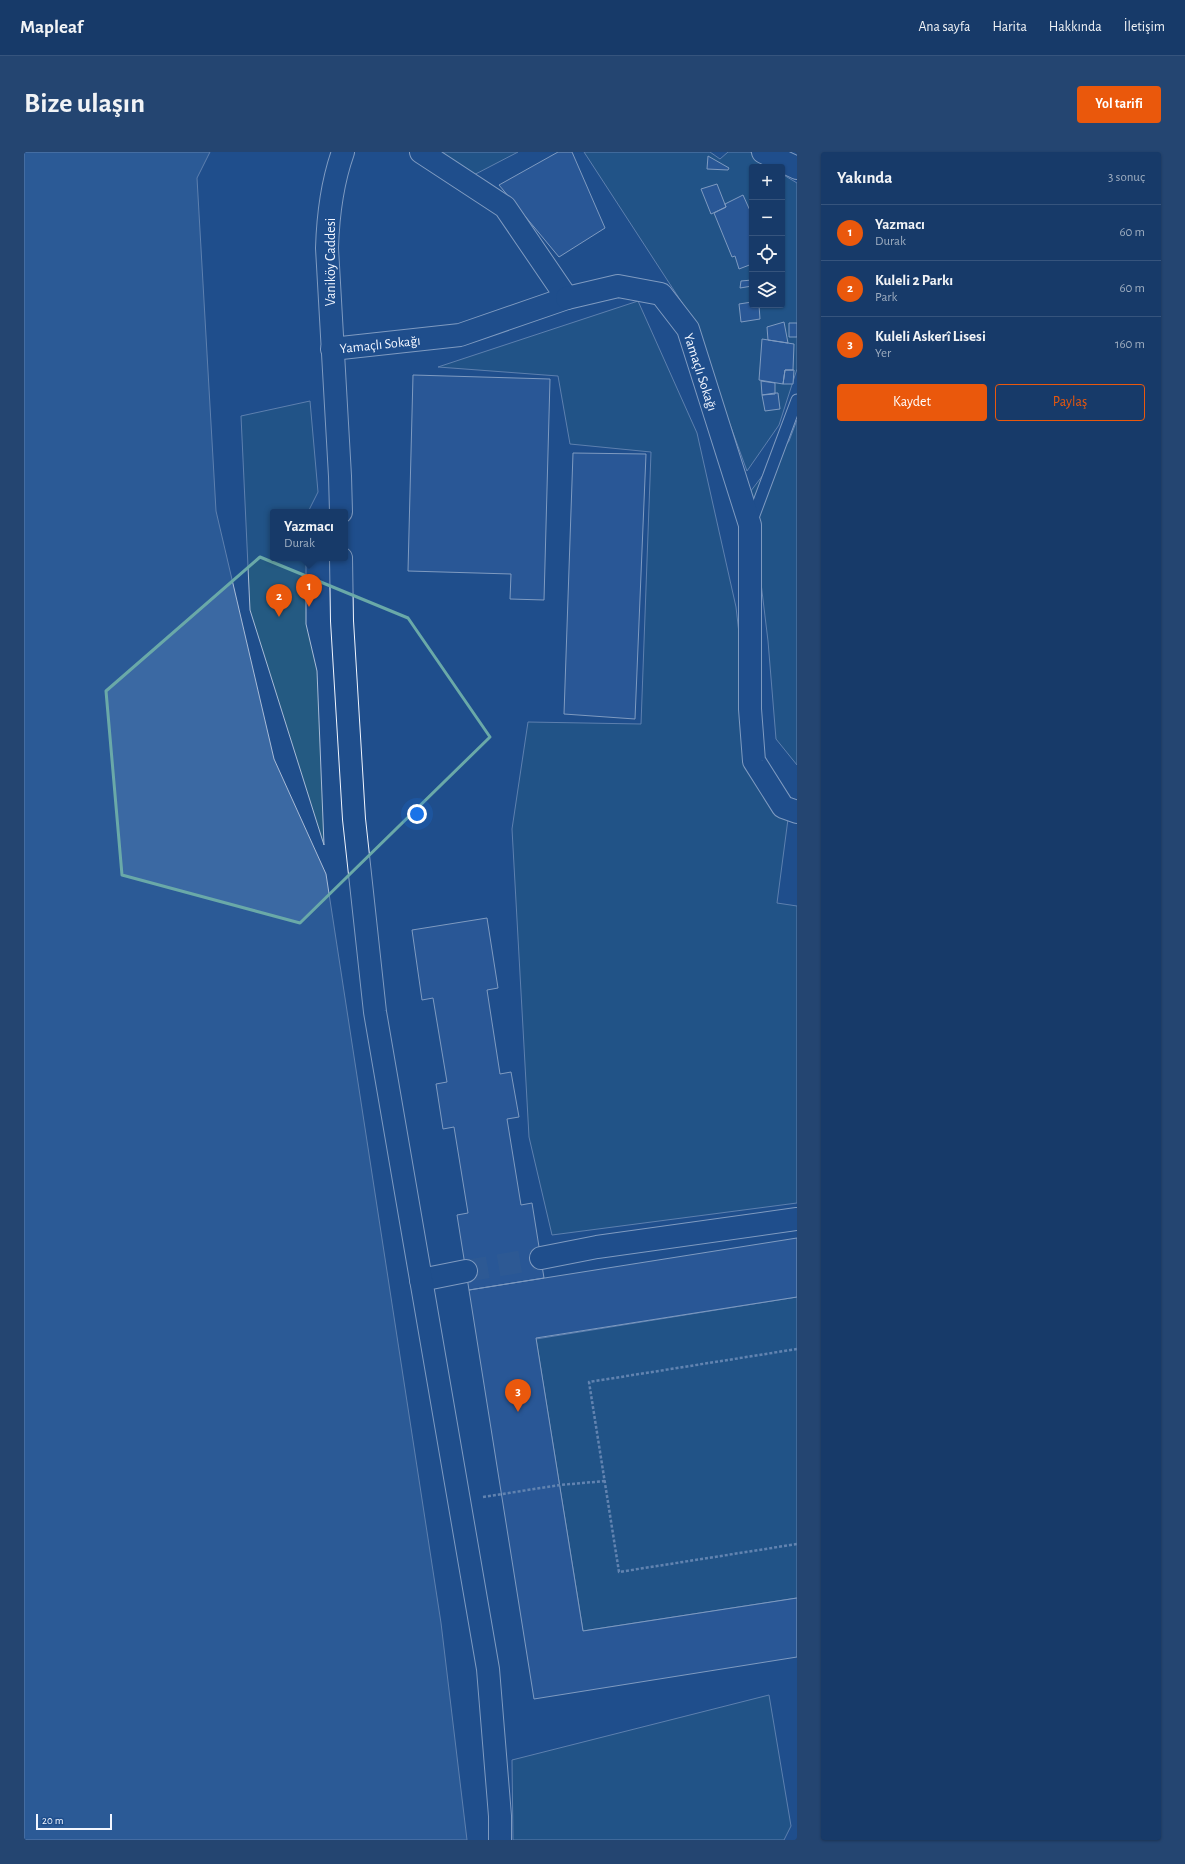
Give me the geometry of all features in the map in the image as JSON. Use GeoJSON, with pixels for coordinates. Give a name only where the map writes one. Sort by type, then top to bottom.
{"type":"FeatureCollection","features":[{"type":"Feature","properties":{"kind":"main road","name":"Vaniköy Caddesi"},"geometry":{"type":"LineString","coordinates":[[341,509],[327,248],[328,218],[332,192],[343,152]]}},
{"type":"Feature","properties":{"kind":"main road"},"geometry":{"type":"LineString","coordinates":[[421,152],[505,207],[567,298]]}},
{"type":"Feature","properties":{"kind":"main road"},"geometry":{"type":"LineString","coordinates":[[763,152],[797,168]]}},
{"type":"Feature","properties":{"kind":"main road","name":"Yamaçlı Sokağı"},"geometry":{"type":"LineString","coordinates":[[332,349],[460,335],[567,298],[618,286],[661,294],[688,329],[750,525],[750,709],[754,760],[783,807],[797,812]]}},
{"type":"Feature","properties":{"kind":"main road"},"geometry":{"type":"LineString","coordinates":[[341,561],[342,621],[354,819],[374,1012],[488,1670],[500,1816],[500,1840]]}},
{"type":"Feature","properties":{"kind":"main road"},"geometry":{"type":"LineString","coordinates":[[541,1258],[597,1247],[797,1220]]}},
{"type":"Feature","properties":{"kind":"main road"},"geometry":{"type":"LineString","coordinates":[[420,1280],[466,1271]]}},
{"type":"Feature","properties":{"kind":"lane"},"geometry":{"type":"LineString","coordinates":[[750,525],[797,400]]}},
{"type":"Feature","properties":{"kind":"path"},"geometry":{"type":"LineString","coordinates":[[797,1349],[589,1382],[619,1572],[797,1544]]}},
{"type":"Feature","properties":{"kind":"path"},"geometry":{"type":"LineString","coordinates":[[458,1502],[560,1485],[605,1481]]}},
{"type":"Feature","properties":{"kind":"highlighted area"},"geometry":{"type":"Polygon","coordinates":[[[260,557],[408,618],[490,737],[300,923],[122,875],[106,691],[260,557]]]}},
{"type":"Feature","properties":{"kind":"shaded area"},"geometry":{"type":"Polygon","coordinates":[[[24,152],[210,152],[197,178],[216,511],[274,759],[326,874],[441,1623],[467,1840],[24,1840],[24,152]]]}},
{"type":"Feature","properties":{"kind":"shaded area"},"geometry":{"type":"Polygon","coordinates":[[[419,152],[518,152],[468,178],[419,152]]]}},
{"type":"Feature","properties":{"kind":"shaded area"},"geometry":{"type":"Polygon","coordinates":[[[584,152],[710,152],[720,159],[728,152],[750,152],[768,164],[749,164],[749,308],[785,308],[785,176],[797,183],[797,369],[779,425],[747,471],[690,315],[584,152]]]}},
{"type":"Feature","properties":{"kind":"shaded area"},"geometry":{"type":"Polygon","coordinates":[[[638,301],[697,433],[736,607],[754,766],[788,819],[777,903],[797,906],[797,1203],[552,1235],[529,1137],[512,829],[528,722],[641,724],[651,452],[570,444],[558,376],[438,367],[638,301]]]}},
{"type":"Feature","properties":{"kind":"shaded area"},"geometry":{"type":"Polygon","coordinates":[[[310,401],[318,492],[310,509],[270,509],[270,561],[306,561],[306,624],[317,671],[324,845],[250,610],[241,416],[310,401]]]}},
{"type":"Feature","properties":{"kind":"shaded area"},"geometry":{"type":"Polygon","coordinates":[[[797,420],[797,765],[776,739],[768,641],[750,492],[789,441],[797,420]]]}},
{"type":"Feature","properties":{"kind":"shaded area"},"geometry":{"type":"Polygon","coordinates":[[[797,1297],[797,1598],[583,1631],[536,1339],[797,1297]]]}},
{"type":"Feature","properties":{"kind":"shaded area"},"geometry":{"type":"Polygon","coordinates":[[[769,1695],[791,1826],[784,1840],[513,1840],[512,1760],[769,1695]]]}},
{"type":"Feature","properties":{"kind":"building"},"geometry":{"type":"Polygon","coordinates":[[[558,152],[572,152],[605,228],[559,257],[499,185],[558,152]]]}},
{"type":"Feature","properties":{"kind":"building"},"geometry":{"type":"Polygon","coordinates":[[[708,156],[729,168],[728,170],[707,169],[708,156]]]}},
{"type":"Feature","properties":{"kind":"building"},"geometry":{"type":"Polygon","coordinates":[[[717,184],[726,207],[711,214],[701,189],[717,184]]]}},
{"type":"Feature","properties":{"kind":"building"},"geometry":{"type":"Polygon","coordinates":[[[743,195],[749,208],[749,265],[739,269],[735,256],[732,257],[714,213],[726,207],[725,204],[743,195]]]}},
{"type":"Feature","properties":{"kind":"building"},"geometry":{"type":"Polygon","coordinates":[[[749,280],[749,286],[740,288],[741,281],[749,280]]]}},
{"type":"Feature","properties":{"kind":"building"},"geometry":{"type":"Polygon","coordinates":[[[749,302],[749,308],[759,308],[760,319],[741,322],[739,304],[749,302]]]}},
{"type":"Feature","properties":{"kind":"building"},"geometry":{"type":"Polygon","coordinates":[[[784,322],[788,343],[768,340],[767,327],[784,322]]]}},
{"type":"Feature","properties":{"kind":"building"},"geometry":{"type":"Polygon","coordinates":[[[789,323],[797,323],[797,337],[789,337],[789,323]]]}},
{"type":"Feature","properties":{"kind":"building"},"geometry":{"type":"Polygon","coordinates":[[[762,339],[794,344],[793,370],[785,370],[783,384],[759,380],[762,339]]]}},
{"type":"Feature","properties":{"kind":"building"},"geometry":{"type":"Polygon","coordinates":[[[785,370],[794,370],[793,384],[783,384],[785,370]]]}},
{"type":"Feature","properties":{"kind":"building"},"geometry":{"type":"Polygon","coordinates":[[[413,375],[550,379],[544,600],[510,599],[511,574],[408,571],[413,375]]]}},
{"type":"Feature","properties":{"kind":"building"},"geometry":{"type":"Polygon","coordinates":[[[761,381],[775,383],[775,394],[762,395],[761,381]]]}},
{"type":"Feature","properties":{"kind":"building"},"geometry":{"type":"Polygon","coordinates":[[[778,393],[780,409],[765,411],[762,395],[778,393]]]}},
{"type":"Feature","properties":{"kind":"building"},"geometry":{"type":"Polygon","coordinates":[[[573,453],[646,454],[635,719],[564,714],[573,453]]]}},
{"type":"Feature","properties":{"kind":"building"},"geometry":{"type":"Polygon","coordinates":[[[487,918],[498,988],[487,990],[500,1074],[511,1072],[519,1117],[507,1119],[521,1205],[532,1203],[544,1278],[469,1290],[457,1215],[468,1213],[454,1127],[443,1129],[436,1084],[447,1082],[433,998],[422,1000],[412,930],[487,918]]]}},
{"type":"Feature","properties":{"kind":"building"},"geometry":{"type":"Polygon","coordinates":[[[797,1238],[797,1297],[536,1338],[583,1631],[797,1598],[797,1657],[534,1699],[469,1290],[797,1238]]]}},
{"type":"Feature","properties":{"kind":"tunnel"},"geometry":{"type":"LineString","coordinates":[[466,1271],[541,1258]]}},
{"type":"Feature","properties":{"kind":"place","name":"Yazmacı"},"geometry":{"type":"Point","coordinates":[309,607]}},
{"type":"Feature","properties":{"kind":"place","name":"Kuleli 2 Parkı"},"geometry":{"type":"Point","coordinates":[279,617]}},
{"type":"Feature","properties":{"kind":"place","name":"Kuleli Askerî Lisesi"},"geometry":{"type":"Point","coordinates":[518,1412]}}]}
